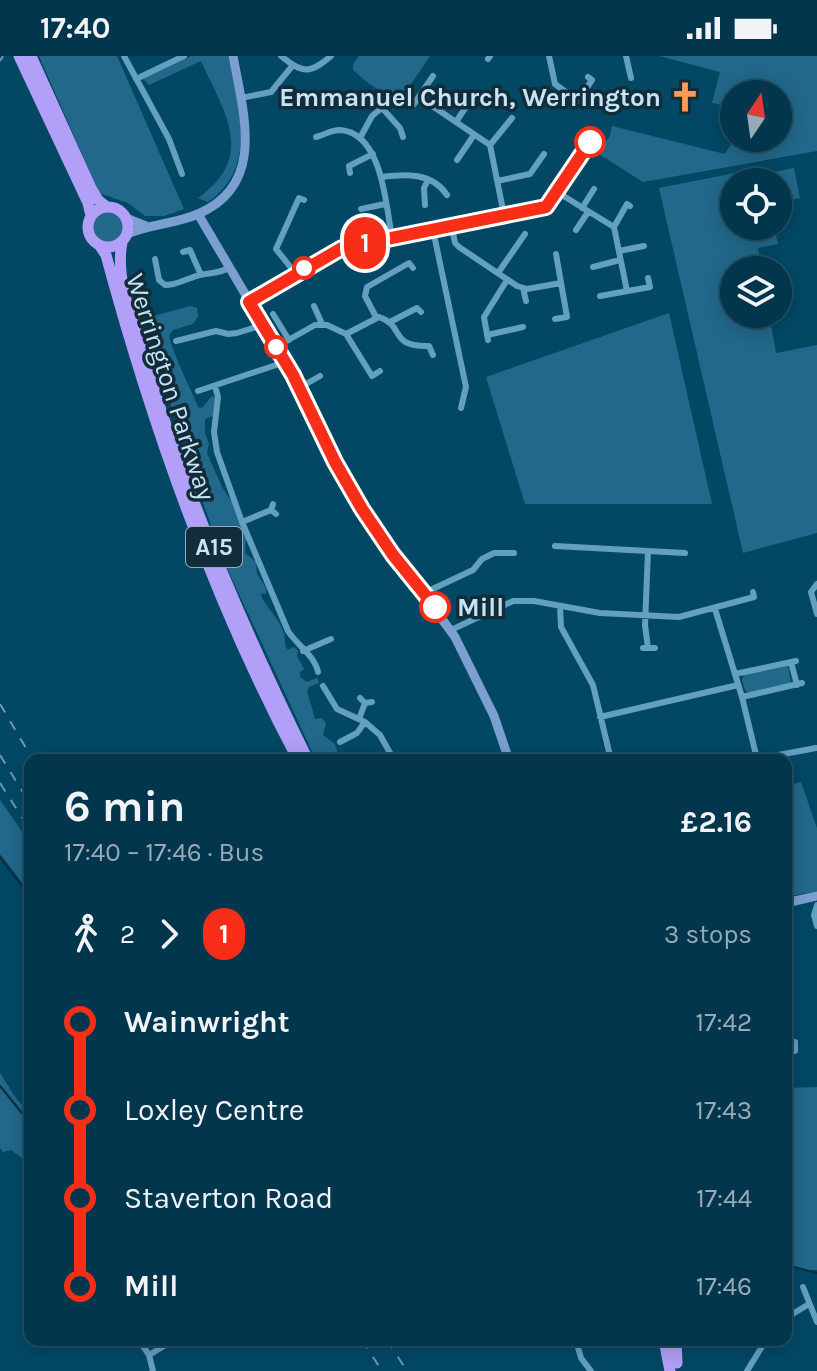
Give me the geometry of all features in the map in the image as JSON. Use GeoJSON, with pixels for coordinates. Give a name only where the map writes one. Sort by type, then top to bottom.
{"type":"FeatureCollection","features":[{"type":"Feature","properties":{"kind":"highway"},"geometry":{"type":"LineString","coordinates":[[19,56],[88,203],[91,216],[88,231],[100,246],[112,247],[124,238],[126,218],[118,210],[101,204],[91,188],[31,56]]}},
{"type":"Feature","properties":{"kind":"highway"},"geometry":{"type":"LineString","coordinates":[[91,216],[98,209],[107,207]]}},
{"type":"Feature","properties":{"kind":"highway","name":"Werrington Parkway"},"geometry":{"type":"LineString","coordinates":[[124,238],[120,269],[126,311]]}},
{"type":"Feature","properties":{"kind":"highway","name":"Werrington Parkway"},"geometry":{"type":"LineString","coordinates":[[100,246],[126,311],[150,408],[191,522],[239,640],[295,754]]}},
{"type":"Feature","properties":{"kind":"highway","name":"Werrington Parkway"},"geometry":{"type":"LineString","coordinates":[[131,329],[231,592],[305,754]]}},
{"type":"Feature","properties":{"kind":"highway"},"geometry":{"type":"LineString","coordinates":[[666,1346],[670,1371]]}},
{"type":"Feature","properties":{"kind":"highway"},"geometry":{"type":"LineString","coordinates":[[676,1346],[678,1371]]}},
{"type":"Feature","properties":{"kind":"street"},"geometry":{"type":"LineString","coordinates":[[124,56],[169,139],[178,170]]}},
{"type":"Feature","properties":{"kind":"street"},"geometry":{"type":"LineString","coordinates":[[136,79],[184,56]]}},
{"type":"Feature","properties":{"kind":"street"},"geometry":{"type":"LineString","coordinates":[[124,238],[149,227],[198,214],[232,189],[242,168],[246,145],[233,56]]}},
{"type":"Feature","properties":{"kind":"street"},"geometry":{"type":"LineString","coordinates":[[281,56],[302,70],[314,69],[331,56]]}},
{"type":"Feature","properties":{"kind":"street"},"geometry":{"type":"LineString","coordinates":[[549,56],[555,84],[578,101],[592,80],[588,77]]}},
{"type":"Feature","properties":{"kind":"street"},"geometry":{"type":"LineString","coordinates":[[626,56],[631,78]]}},
{"type":"Feature","properties":{"kind":"street"},"geometry":{"type":"LineString","coordinates":[[241,98],[271,92],[293,65]]}},
{"type":"Feature","properties":{"kind":"street"},"geometry":{"type":"LineString","coordinates":[[433,76],[416,100],[490,145],[504,215]]}},
{"type":"Feature","properties":{"kind":"street"},"geometry":{"type":"LineString","coordinates":[[456,122],[473,96]]}},
{"type":"Feature","properties":{"kind":"street"},"geometry":{"type":"LineString","coordinates":[[360,138],[372,116],[389,102]]}},
{"type":"Feature","properties":{"kind":"street"},"geometry":{"type":"LineString","coordinates":[[382,108],[400,128],[403,137]]}},
{"type":"Feature","properties":{"kind":"street"},"geometry":{"type":"LineString","coordinates":[[490,145],[512,118]]}},
{"type":"Feature","properties":{"kind":"street"},"geometry":{"type":"LineString","coordinates":[[316,137],[343,130],[360,138],[373,154],[381,177],[392,238]]}},
{"type":"Feature","properties":{"kind":"street"},"geometry":{"type":"LineString","coordinates":[[457,160],[474,135]]}},
{"type":"Feature","properties":{"kind":"street"},"geometry":{"type":"LineString","coordinates":[[350,173],[349,166],[373,154]]}},
{"type":"Feature","properties":{"kind":"street"},"geometry":{"type":"LineString","coordinates":[[497,181],[530,174],[544,154]]}},
{"type":"Feature","properties":{"kind":"street"},"geometry":{"type":"LineString","coordinates":[[381,177],[409,175],[428,180],[438,184],[447,195]]}},
{"type":"Feature","properties":{"kind":"street"},"geometry":{"type":"LineString","coordinates":[[425,205],[424,188],[428,180]]}},
{"type":"Feature","properties":{"kind":"street"},"geometry":{"type":"LineString","coordinates":[[576,230],[594,189]]}},
{"type":"Feature","properties":{"kind":"street"},"geometry":{"type":"LineString","coordinates":[[249,302],[333,251],[546,207],[557,192],[614,227]]}},
{"type":"Feature","properties":{"kind":"street"},"geometry":{"type":"LineString","coordinates":[[296,274],[276,249],[299,198],[304,200]]}},
{"type":"Feature","properties":{"kind":"street"},"geometry":{"type":"LineString","coordinates":[[361,209],[385,204]]}},
{"type":"Feature","properties":{"kind":"street"},"geometry":{"type":"LineString","coordinates":[[627,291],[614,227],[627,204],[630,206]]}},
{"type":"Feature","properties":{"kind":"street"},"geometry":{"type":"LineString","coordinates":[[198,214],[285,362],[362,509],[451,630],[494,716],[507,754]]}},
{"type":"Feature","properties":{"kind":"street"},"geometry":{"type":"LineString","coordinates":[[126,218],[149,227]]}},
{"type":"Feature","properties":{"kind":"street"},"geometry":{"type":"LineString","coordinates":[[452,227],[455,243],[459,247],[507,280],[523,288],[561,283]]}},
{"type":"Feature","properties":{"kind":"street"},"geometry":{"type":"LineString","coordinates":[[433,230],[466,387],[461,408]]}},
{"type":"Feature","properties":{"kind":"street"},"geometry":{"type":"LineString","coordinates":[[498,273],[525,234]]}},
{"type":"Feature","properties":{"kind":"street"},"geometry":{"type":"LineString","coordinates":[[619,251],[644,246]]}},
{"type":"Feature","properties":{"kind":"street"},"geometry":{"type":"LineString","coordinates":[[183,252],[190,250],[201,275]]}},
{"type":"Feature","properties":{"kind":"street"},"geometry":{"type":"LineString","coordinates":[[555,319],[567,317],[556,254]]}},
{"type":"Feature","properties":{"kind":"street"},"geometry":{"type":"LineString","coordinates":[[155,259],[159,280],[165,285],[180,284],[201,275],[219,274],[229,268]]}},
{"type":"Feature","properties":{"kind":"street"},"geometry":{"type":"LineString","coordinates":[[593,267],[620,260]]}},
{"type":"Feature","properties":{"kind":"street"},"geometry":{"type":"LineString","coordinates":[[413,268],[409,263],[367,287],[365,296],[376,317],[390,322],[403,342],[429,346],[433,355]]}},
{"type":"Feature","properties":{"kind":"street"},"geometry":{"type":"LineString","coordinates":[[600,296],[650,287],[648,278]]}},
{"type":"Feature","properties":{"kind":"street"},"geometry":{"type":"LineString","coordinates":[[507,280],[484,317],[487,337],[523,327]]}},
{"type":"Feature","properties":{"kind":"street"},"geometry":{"type":"LineString","coordinates":[[523,288],[526,301]]}},
{"type":"Feature","properties":{"kind":"street"},"geometry":{"type":"LineString","coordinates":[[314,306],[322,324],[346,334],[372,376],[380,371]]}},
{"type":"Feature","properties":{"kind":"street"},"geometry":{"type":"LineString","coordinates":[[390,322],[417,308],[421,312]]}},
{"type":"Feature","properties":{"kind":"street"},"geometry":{"type":"LineString","coordinates":[[273,314],[289,340]]}},
{"type":"Feature","properties":{"kind":"street"},"geometry":{"type":"LineString","coordinates":[[346,334],[376,317]]}},
{"type":"Feature","properties":{"kind":"street"},"geometry":{"type":"LineString","coordinates":[[276,347],[322,324]]}},
{"type":"Feature","properties":{"kind":"street"},"geometry":{"type":"LineString","coordinates":[[176,341],[216,331],[237,333],[263,325]]}},
{"type":"Feature","properties":{"kind":"street"},"geometry":{"type":"LineString","coordinates":[[198,391],[285,362]]}},
{"type":"Feature","properties":{"kind":"street"},"geometry":{"type":"LineString","coordinates":[[299,388],[320,376]]}},
{"type":"Feature","properties":{"kind":"street"},"geometry":{"type":"LineString","coordinates":[[215,386],[218,397],[214,432],[217,452],[242,522],[279,614],[303,651],[315,662],[318,672]]}},
{"type":"Feature","properties":{"kind":"street"},"geometry":{"type":"LineString","coordinates":[[242,522],[273,510]]}},
{"type":"Feature","properties":{"kind":"street"},"geometry":{"type":"LineString","coordinates":[[555,546],[685,553]]}},
{"type":"Feature","properties":{"kind":"street"},"geometry":{"type":"LineString","coordinates":[[648,551],[646,616],[649,648]]}},
{"type":"Feature","properties":{"kind":"street"},"geometry":{"type":"LineString","coordinates":[[424,593],[473,570],[482,559],[494,553],[514,553]]}},
{"type":"Feature","properties":{"kind":"street"},"geometry":{"type":"LineString","coordinates":[[817,584],[811,594],[817,614]]}},
{"type":"Feature","properties":{"kind":"street"},"geometry":{"type":"LineString","coordinates":[[451,630],[513,601],[534,601],[600,613],[679,617],[754,598]]}},
{"type":"Feature","properties":{"kind":"street"},"geometry":{"type":"LineString","coordinates":[[560,606],[561,627],[593,685],[609,754]]}},
{"type":"Feature","properties":{"kind":"street"},"geometry":{"type":"LineString","coordinates":[[715,609],[742,697],[754,754]]}},
{"type":"Feature","properties":{"kind":"street"},"geometry":{"type":"LineString","coordinates":[[303,651],[331,639]]}},
{"type":"Feature","properties":{"kind":"street"},"geometry":{"type":"LineString","coordinates":[[735,674],[794,661],[799,684],[742,697]]}},
{"type":"Feature","properties":{"kind":"street"},"geometry":{"type":"LineString","coordinates":[[600,717],[738,685]]}},
{"type":"Feature","properties":{"kind":"street"},"geometry":{"type":"LineString","coordinates":[[323,686],[337,709],[362,720],[380,735],[391,754]]}},
{"type":"Feature","properties":{"kind":"street"},"geometry":{"type":"LineString","coordinates":[[344,730],[344,740],[357,733],[365,701]]}},
{"type":"Feature","properties":{"kind":"street"},"geometry":{"type":"LineString","coordinates":[[786,754],[816,748]]}},
{"type":"Feature","properties":{"kind":"street"},"geometry":{"type":"LineString","coordinates":[[792,902],[817,899],[814,915],[817,926]]}},
{"type":"Feature","properties":{"kind":"street"},"geometry":{"type":"LineString","coordinates":[[792,1051],[795,1051],[795,1042]]}},
{"type":"Feature","properties":{"kind":"street"},"geometry":{"type":"LineString","coordinates":[[803,1287],[817,1322]]}},
{"type":"Feature","properties":{"kind":"street"},"geometry":{"type":"LineString","coordinates":[[792,1314],[809,1304]]}},
{"type":"Feature","properties":{"kind":"street"},"geometry":{"type":"LineString","coordinates":[[143,1346],[153,1371]]}},
{"type":"Feature","properties":{"kind":"street"},"geometry":{"type":"LineString","coordinates":[[149,1355],[164,1346]]}},
{"type":"Feature","properties":{"kind":"street"},"geometry":{"type":"LineString","coordinates":[[578,1346],[581,1358],[591,1371]]}},
{"type":"Feature","properties":{"kind":"street"},"geometry":{"type":"LineString","coordinates":[[760,1371],[749,1368],[762,1346]]}},
{"type":"Feature","properties":{"kind":"shaded area"},"geometry":{"type":"Polygon","coordinates":[[[39,56],[117,56],[184,209],[164,216],[145,216],[128,203],[99,193],[39,56]]]}},
{"type":"Feature","properties":{"kind":"shaded area"},"geometry":{"type":"Polygon","coordinates":[[[191,56],[228,56],[240,115],[239,154],[234,171],[224,188],[208,202],[198,198],[216,182],[227,166],[231,150],[226,116],[201,61],[149,85],[143,79],[191,56]]]}},
{"type":"Feature","properties":{"kind":"shaded area"},"geometry":{"type":"Polygon","coordinates":[[[359,56],[430,56],[405,93],[397,94],[376,88],[353,70],[359,56]]]}},
{"type":"Feature","properties":{"kind":"shaded area"},"geometry":{"type":"Polygon","coordinates":[[[659,56],[817,56],[817,151],[643,182],[594,151],[609,138],[612,126],[725,154],[792,152],[792,80],[720,80],[720,105],[712,103],[720,72],[659,56]]]}},
{"type":"Feature","properties":{"kind":"shaded area"},"geometry":{"type":"Polygon","coordinates":[[[792,168],[794,168],[800,198],[792,199],[792,168]]]}},
{"type":"Feature","properties":{"kind":"shaded area"},"geometry":{"type":"Polygon","coordinates":[[[720,176],[720,240],[777,240],[778,244],[758,248],[759,256],[720,256],[720,328],[772,328],[776,353],[817,345],[817,533],[743,553],[659,188],[720,176]]]}},
{"type":"Feature","properties":{"kind":"shaded area"},"geometry":{"type":"Polygon","coordinates":[[[108,211],[119,216],[124,227],[119,238],[108,243],[97,238],[92,227],[97,216],[108,211]]]}},
{"type":"Feature","properties":{"kind":"shaded area"},"geometry":{"type":"Polygon","coordinates":[[[190,306],[197,308],[198,316],[193,324],[173,330],[169,336],[198,407],[202,408],[214,396],[217,401],[213,416],[205,419],[209,443],[207,453],[234,505],[246,538],[245,553],[256,562],[257,574],[266,588],[266,594],[262,593],[261,596],[281,625],[285,646],[288,650],[294,647],[298,651],[297,656],[304,669],[300,677],[307,682],[317,678],[319,683],[307,691],[315,719],[322,718],[326,723],[323,735],[335,744],[338,754],[313,754],[226,566],[191,470],[148,331],[150,317],[190,306]]]}},
{"type":"Feature","properties":{"kind":"shaded area"},"geometry":{"type":"Polygon","coordinates":[[[669,313],[712,504],[525,504],[486,377],[669,313]]]}},
{"type":"Feature","properties":{"kind":"shaded area"},"geometry":{"type":"Polygon","coordinates":[[[788,665],[791,683],[750,693],[745,690],[744,674],[788,665]]]}},
{"type":"Feature","properties":{"kind":"shaded area"},"geometry":{"type":"Polygon","coordinates":[[[801,782],[817,828],[817,891],[792,896],[792,818],[795,817],[792,784],[801,782]]]}},
{"type":"Feature","properties":{"kind":"shaded area"},"geometry":{"type":"Polygon","coordinates":[[[0,800],[24,834],[24,885],[0,854],[0,800]]]}},
{"type":"Feature","properties":{"kind":"shaded area"},"geometry":{"type":"Polygon","coordinates":[[[0,1073],[24,1107],[24,1160],[11,1150],[3,1152],[0,1148],[0,1073]]]}},
{"type":"Feature","properties":{"kind":"shaded area"},"geometry":{"type":"Polygon","coordinates":[[[817,1087],[817,1270],[792,1267],[792,1088],[817,1087]]]}},
{"type":"Feature","properties":{"kind":"waterway"},"geometry":{"type":"LineString","coordinates":[[0,857],[24,888]]}},
{"type":"Feature","properties":{"kind":"waterway"},"geometry":{"type":"LineString","coordinates":[[0,1086],[24,1116]]}},
{"type":"Feature","properties":{"kind":"waterway"},"geometry":{"type":"LineString","coordinates":[[792,1267],[817,1273]]}},
{"type":"Feature","properties":{"kind":"railway"},"geometry":{"type":"LineString","coordinates":[[0,61],[3,56]]}},
{"type":"Feature","properties":{"kind":"railway"},"geometry":{"type":"LineString","coordinates":[[0,704],[29,754]]}},
{"type":"Feature","properties":{"kind":"railway"},"geometry":{"type":"LineString","coordinates":[[0,755],[24,794]]}},
{"type":"Feature","properties":{"kind":"railway"},"geometry":{"type":"LineString","coordinates":[[0,783],[24,821]]}},
{"type":"Feature","properties":{"kind":"railway"},"geometry":{"type":"LineString","coordinates":[[366,1346],[382,1371]]}},
{"type":"Feature","properties":{"kind":"railway"},"geometry":{"type":"LineString","coordinates":[[391,1346],[407,1371]]}},
{"type":"Feature","properties":{"kind":"bus line","name":"1"},"geometry":{"type":"LineString","coordinates":[[435,607],[393,555],[362,509],[335,462],[293,375],[249,302],[342,248],[546,207],[590,142]]}},
{"type":"Feature","properties":{"kind":"place","name":"Emmanuel Church, Werrington"},"geometry":{"type":"Point","coordinates":[685,97]}},
{"type":"Feature","properties":{"kind":"place","name":"Mill"},"geometry":{"type":"Point","coordinates":[435,607]}}]}
